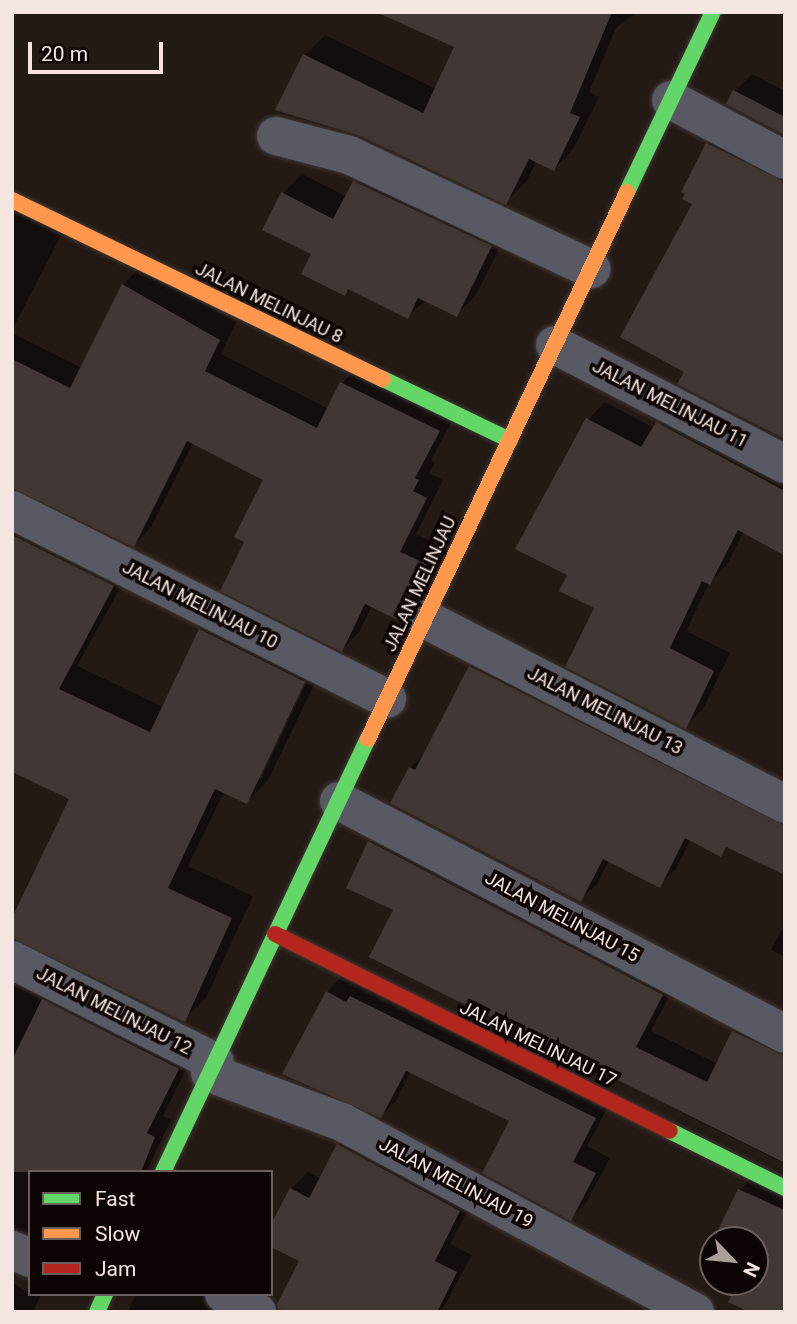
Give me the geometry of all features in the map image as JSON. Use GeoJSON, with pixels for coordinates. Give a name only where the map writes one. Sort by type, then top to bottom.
{"type":"FeatureCollection","features":[{"type":"Feature","properties":{"kind":"street","name":"JALAN MELINJAU"},"geometry":{"type":"LineString","coordinates":[[164,1170],[713,12]]}},
{"type":"Feature","properties":{"kind":"street"},"geometry":{"type":"LineString","coordinates":[[671,100],[785,160]]}},
{"type":"Feature","properties":{"kind":"street"},"geometry":{"type":"LineString","coordinates":[[276,136],[349,156],[591,269]]}},
{"type":"Feature","properties":{"kind":"street","name":"JALAN MELINJAU 8"},"geometry":{"type":"LineString","coordinates":[[12,200],[510,440]]}},
{"type":"Feature","properties":{"kind":"street","name":"JALAN MELINJAU 11"},"geometry":{"type":"LineString","coordinates":[[555,345],[785,464]]}},
{"type":"Feature","properties":{"kind":"street","name":"JALAN MELINJAU 10"},"geometry":{"type":"LineString","coordinates":[[12,510],[387,699]]}},
{"type":"Feature","properties":{"kind":"street","name":"JALAN MELINJAU 13"},"geometry":{"type":"LineString","coordinates":[[425,619],[785,804]]}},
{"type":"Feature","properties":{"kind":"street","name":"JALAN MELINJAU 15"},"geometry":{"type":"LineString","coordinates":[[339,801],[785,1034]]}},
{"type":"Feature","properties":{"kind":"street","name":"JALAN MELINJAU 17"},"geometry":{"type":"LineString","coordinates":[[275,934],[785,1188]]}},
{"type":"Feature","properties":{"kind":"street","name":"JALAN MELINJAU 12"},"geometry":{"type":"LineString","coordinates":[[12,960],[213,1067]]}},
{"type":"Feature","properties":{"kind":"street","name":"JALAN MELINJAU 19"},"geometry":{"type":"LineString","coordinates":[[213,1067],[342,1122],[695,1312]]}},
{"type":"Feature","properties":{"kind":"street"},"geometry":{"type":"LineString","coordinates":[[12,1250],[28,1257]]}},
{"type":"Feature","properties":{"kind":"street"},"geometry":{"type":"LineString","coordinates":[[228,1296],[257,1312]]}},
{"type":"Feature","properties":{"kind":"building"},"geometry":{"type":"Polygon","coordinates":[[[376,12],[612,12],[570,113],[580,117],[554,171],[529,159],[506,205],[358,135],[275,110],[303,54],[423,113],[454,47],[376,12]]]}},
{"type":"Feature","properties":{"kind":"building"},"geometry":{"type":"Polygon","coordinates":[[[733,90],[785,117],[785,135],[726,104],[733,90]]]}},
{"type":"Feature","properties":{"kind":"building"},"geometry":{"type":"Polygon","coordinates":[[[706,143],[785,182],[783,438],[677,384],[684,372],[620,337],[692,204],[682,199],[685,194],[681,192],[706,143]]]}},
{"type":"Feature","properties":{"kind":"building"},"geometry":{"type":"Polygon","coordinates":[[[353,181],[492,246],[457,317],[418,298],[408,319],[348,289],[345,296],[301,274],[311,254],[262,230],[281,192],[333,219],[353,181]]]}},
{"type":"Feature","properties":{"kind":"building"},"geometry":{"type":"Polygon","coordinates":[[[122,284],[220,340],[205,371],[317,428],[340,382],[440,431],[415,478],[419,480],[413,491],[427,498],[400,552],[427,564],[400,621],[365,604],[342,652],[220,591],[244,542],[234,537],[263,480],[187,441],[134,547],[12,488],[12,359],[70,388],[122,284]]]}},
{"type":"Feature","properties":{"kind":"building"},"geometry":{"type":"Polygon","coordinates":[[[586,418],[641,447],[656,422],[785,491],[785,556],[738,530],[710,585],[702,581],[670,648],[714,671],[686,729],[565,667],[594,608],[559,591],[567,575],[515,549],[586,418]]]}},
{"type":"Feature","properties":{"kind":"building"},"geometry":{"type":"Polygon","coordinates":[[[12,535],[114,586],[59,689],[150,732],[199,629],[305,682],[247,804],[215,789],[168,888],[232,918],[185,1022],[12,938],[12,918],[69,799],[12,772],[12,535]]]}},
{"type":"Feature","properties":{"kind":"building"},"geometry":{"type":"Polygon","coordinates":[[[469,666],[785,826],[785,875],[726,847],[721,857],[685,838],[660,888],[603,859],[581,902],[390,803],[409,767],[415,770],[469,666]]]}},
{"type":"Feature","properties":{"kind":"building"},"geometry":{"type":"Polygon","coordinates":[[[368,841],[663,995],[636,1047],[707,1082],[732,1031],[785,1056],[785,1163],[369,957],[393,910],[346,888],[368,841]]]}},
{"type":"Feature","properties":{"kind":"building"},"geometry":{"type":"Polygon","coordinates":[[[326,991],[346,1002],[350,996],[596,1118],[573,1162],[596,1173],[571,1221],[482,1173],[509,1121],[406,1071],[381,1118],[282,1074],[326,991]]]}},
{"type":"Feature","properties":{"kind":"building"},"geometry":{"type":"Polygon","coordinates":[[[42,999],[179,1069],[147,1133],[155,1137],[142,1170],[12,1172],[12,1060],[42,999]]]}},
{"type":"Feature","properties":{"kind":"building"},"geometry":{"type":"Polygon","coordinates":[[[337,1144],[460,1211],[435,1261],[457,1272],[437,1312],[279,1312],[277,1304],[299,1261],[273,1248],[273,1220],[290,1188],[309,1198],[337,1144]]]}},
{"type":"Feature","properties":{"kind":"building"},"geometry":{"type":"Polygon","coordinates":[[[738,1189],[785,1210],[785,1312],[749,1312],[728,1302],[731,1296],[769,1296],[769,1226],[720,1226],[738,1189]]]}},
{"type":"Feature","properties":{"kind":"traffic: fast"},"geometry":{"type":"LineString","coordinates":[[627,192],[713,12]]}},
{"type":"Feature","properties":{"kind":"traffic: fast"},"geometry":{"type":"LineString","coordinates":[[383,379],[510,440]]}},
{"type":"Feature","properties":{"kind":"traffic: fast"},"geometry":{"type":"LineString","coordinates":[[164,1170],[368,739]]}},
{"type":"Feature","properties":{"kind":"traffic: fast"},"geometry":{"type":"LineString","coordinates":[[670,1131],[785,1188]]}},
{"type":"Feature","properties":{"kind":"traffic: fast"},"geometry":{"type":"LineString","coordinates":[[97,1312],[104,1296]]}},
{"type":"Feature","properties":{"kind":"traffic: slow"},"geometry":{"type":"LineString","coordinates":[[368,739],[627,192]]}},
{"type":"Feature","properties":{"kind":"traffic: slow"},"geometry":{"type":"LineString","coordinates":[[12,200],[383,379]]}},
{"type":"Feature","properties":{"kind":"traffic: jam"},"geometry":{"type":"LineString","coordinates":[[275,934],[670,1131]]}}]}
